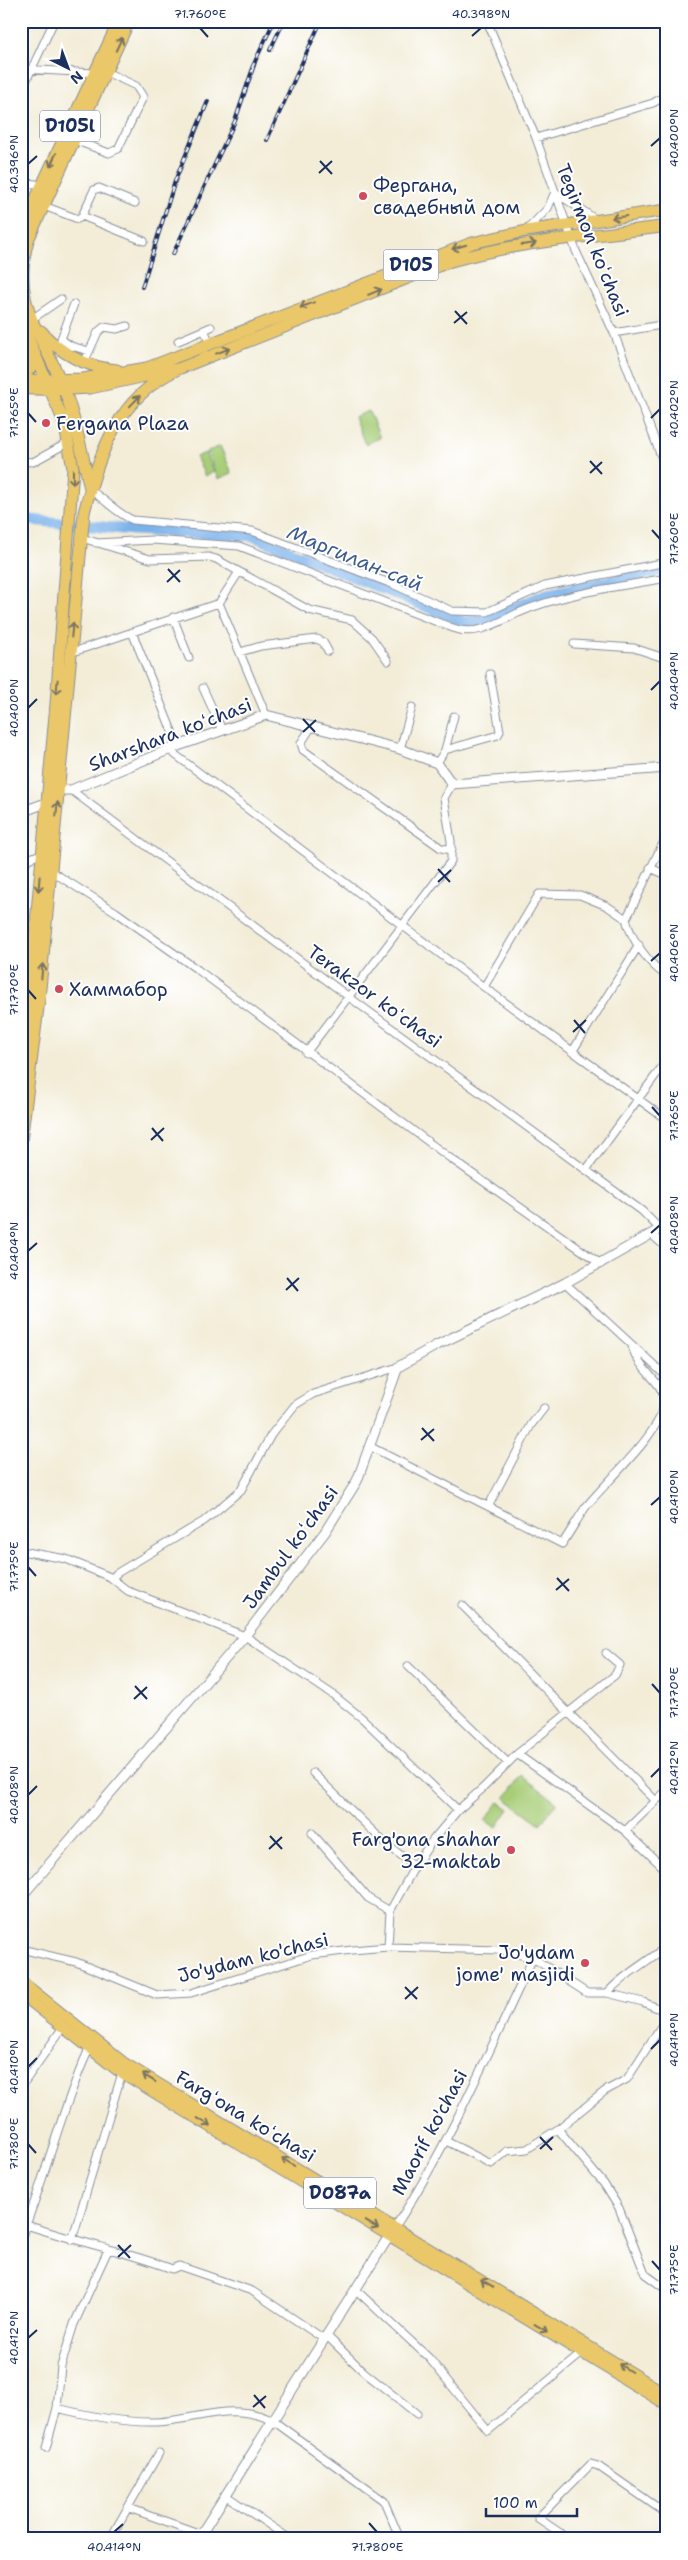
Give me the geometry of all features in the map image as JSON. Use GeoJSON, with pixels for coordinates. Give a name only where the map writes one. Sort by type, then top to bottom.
{"type":"FeatureCollection","features":[{"type":"Feature","properties":{"kind":"highway","name":"D105l"},"geometry":{"type":"LineString","coordinates":[[21,230],[74,140],[119,21]]}},
{"type":"Feature","properties":{"kind":"highway","name":"D105l"},"geometry":{"type":"LineString","coordinates":[[49,385],[32,348],[23,293],[22,263],[28,240],[44,206],[47,186],[100,73],[129,21]]}},
{"type":"Feature","properties":{"kind":"highway","name":"D105"},"geometry":{"type":"LineString","coordinates":[[62,385],[84,379],[131,372],[168,361],[446,251],[490,238],[667,210]]}},
{"type":"Feature","properties":{"kind":"highway","name":"D105"},"geometry":{"type":"LineString","coordinates":[[49,385],[112,384],[178,369],[451,262],[505,247],[667,226]]}},
{"type":"Feature","properties":{"kind":"highway","name":"D105l"},"geometry":{"type":"LineString","coordinates":[[29,321],[62,385]]}},
{"type":"Feature","properties":{"kind":"highway"},"geometry":{"type":"LineString","coordinates":[[29,321],[58,348],[84,363],[104,369],[131,372]]}},
{"type":"Feature","properties":{"kind":"highway"},"geometry":{"type":"LineString","coordinates":[[21,378],[31,368],[32,348]]}},
{"type":"Feature","properties":{"kind":"highway"},"geometry":{"type":"LineString","coordinates":[[21,1141],[24,1094],[39,1000],[84,513],[105,445],[118,421],[150,386],[178,369]]}},
{"type":"Feature","properties":{"kind":"highway"},"geometry":{"type":"LineString","coordinates":[[21,1058],[29,999],[72,508],[73,468],[69,442],[49,385]]}},
{"type":"Feature","properties":{"kind":"highway"},"geometry":{"type":"LineString","coordinates":[[62,385],[80,437],[90,490]]}},
{"type":"Feature","properties":{"kind":"main road"},"geometry":{"type":"LineString","coordinates":[[21,378],[49,385]]}},
{"type":"Feature","properties":{"kind":"main road"},"geometry":{"type":"LineString","coordinates":[[21,389],[49,385]]}},
{"type":"Feature","properties":{"kind":"main road","name":"Fargʻona koʻchasi"},"geometry":{"type":"LineString","coordinates":[[21,1981],[123,2062],[667,2405]]}},
{"type":"Feature","properties":{"kind":"main road","name":"Fargʻona koʻchasi"},"geometry":{"type":"LineString","coordinates":[[21,1994],[122,2073],[667,2394]]}},
{"type":"Feature","properties":{"kind":"street"},"geometry":{"type":"LineString","coordinates":[[21,92],[54,21]]}},
{"type":"Feature","properties":{"kind":"street","name":"Tegirmon koʻchasi"},"geometry":{"type":"LineString","coordinates":[[487,21],[536,138],[588,281],[614,333],[667,472]]}},
{"type":"Feature","properties":{"kind":"street"},"geometry":{"type":"LineString","coordinates":[[21,69],[100,73],[136,86],[143,97],[118,149],[109,153],[74,140]]}},
{"type":"Feature","properties":{"kind":"street"},"geometry":{"type":"LineString","coordinates":[[536,138],[653,103],[667,95]]}},
{"type":"Feature","properties":{"kind":"street"},"geometry":{"type":"LineString","coordinates":[[21,182],[47,186]]}},
{"type":"Feature","properties":{"kind":"street"},"geometry":{"type":"LineString","coordinates":[[44,206],[78,219],[82,216],[94,190],[99,188],[135,203]]}},
{"type":"Feature","properties":{"kind":"street"},"geometry":{"type":"LineString","coordinates":[[526,231],[548,208],[555,192],[576,209],[597,220]]}},
{"type":"Feature","properties":{"kind":"street"},"geometry":{"type":"LineString","coordinates":[[82,216],[144,241]]}},
{"type":"Feature","properties":{"kind":"street"},"geometry":{"type":"LineString","coordinates":[[29,321],[60,300]]}},
{"type":"Feature","properties":{"kind":"street"},"geometry":{"type":"LineString","coordinates":[[74,304],[61,338],[71,346],[89,351]]}},
{"type":"Feature","properties":{"kind":"street"},"geometry":{"type":"LineString","coordinates":[[614,333],[667,324]]}},
{"type":"Feature","properties":{"kind":"street"},"geometry":{"type":"LineString","coordinates":[[84,363],[98,332],[104,327],[117,329],[126,326]]}},
{"type":"Feature","properties":{"kind":"street"},"geometry":{"type":"LineString","coordinates":[[178,341],[207,328],[210,344]]}},
{"type":"Feature","properties":{"kind":"street"},"geometry":{"type":"LineString","coordinates":[[21,467],[69,442]]}},
{"type":"Feature","properties":{"kind":"street"},"geometry":{"type":"LineString","coordinates":[[21,462],[31,462]]}},
{"type":"Feature","properties":{"kind":"street"},"geometry":{"type":"LineString","coordinates":[[90,490],[107,500],[124,516],[133,520],[252,531],[392,584],[452,611],[487,612],[545,586],[667,562]]}},
{"type":"Feature","properties":{"kind":"street"},"geometry":{"type":"LineString","coordinates":[[82,538],[150,559],[209,557],[309,610],[352,620],[372,638],[388,661]]}},
{"type":"Feature","properties":{"kind":"street"},"geometry":{"type":"LineString","coordinates":[[96,543],[152,540],[239,546],[461,631],[468,632],[482,629],[553,600],[667,578]]}},
{"type":"Feature","properties":{"kind":"street"},"geometry":{"type":"LineString","coordinates":[[70,653],[173,617],[220,603],[239,572]]}},
{"type":"Feature","properties":{"kind":"street"},"geometry":{"type":"LineString","coordinates":[[220,603],[266,715]]}},
{"type":"Feature","properties":{"kind":"street"},"geometry":{"type":"LineString","coordinates":[[173,617],[189,658]]}},
{"type":"Feature","properties":{"kind":"street"},"geometry":{"type":"LineString","coordinates":[[132,632],[173,748],[484,987],[667,1120]]}},
{"type":"Feature","properties":{"kind":"street"},"geometry":{"type":"LineString","coordinates":[[240,652],[261,646],[317,639],[323,642],[328,651]]}},
{"type":"Feature","properties":{"kind":"street"},"geometry":{"type":"LineString","coordinates":[[574,644],[634,648],[667,659]]}},
{"type":"Feature","properties":{"kind":"street"},"geometry":{"type":"LineString","coordinates":[[445,750],[498,735],[500,731],[490,674]]}},
{"type":"Feature","properties":{"kind":"street"},"geometry":{"type":"LineString","coordinates":[[204,688],[222,730]]}},
{"type":"Feature","properties":{"kind":"street"},"geometry":{"type":"LineString","coordinates":[[400,748],[412,706]]}},
{"type":"Feature","properties":{"kind":"street","name":"Sharshara koʻchasi"},"geometry":{"type":"LineString","coordinates":[[58,790],[71,790],[173,748],[266,715],[400,748],[437,762]]}},
{"type":"Feature","properties":{"kind":"street"},"geometry":{"type":"LineString","coordinates":[[452,784],[437,762],[445,750],[454,716]]}},
{"type":"Feature","properties":{"kind":"street"},"geometry":{"type":"LineString","coordinates":[[312,726],[301,742],[303,750],[441,848],[452,850]]}},
{"type":"Feature","properties":{"kind":"street"},"geometry":{"type":"LineString","coordinates":[[452,784],[667,768]]}},
{"type":"Feature","properties":{"kind":"street"},"geometry":{"type":"LineString","coordinates":[[306,1053],[451,861],[452,850],[444,798],[452,784]]}},
{"type":"Feature","properties":{"kind":"street","name":"Terakzor koʻchasi"},"geometry":{"type":"LineString","coordinates":[[71,790],[663,1227]]}},
{"type":"Feature","properties":{"kind":"street"},"geometry":{"type":"LineString","coordinates":[[21,812],[46,803]]}},
{"type":"Feature","properties":{"kind":"street"},"geometry":{"type":"LineString","coordinates":[[626,918],[641,892],[650,868],[667,836]]}},
{"type":"Feature","properties":{"kind":"street"},"geometry":{"type":"LineString","coordinates":[[21,869],[28,859],[41,854]]}},
{"type":"Feature","properties":{"kind":"street"},"geometry":{"type":"LineString","coordinates":[[650,868],[667,876]]}},
{"type":"Feature","properties":{"kind":"street"},"geometry":{"type":"LineString","coordinates":[[51,871],[116,912],[198,970],[306,1053],[600,1264]]}},
{"type":"Feature","properties":{"kind":"street"},"geometry":{"type":"LineString","coordinates":[[484,987],[539,894],[543,892],[580,895],[607,906],[626,918],[639,945],[659,971],[667,976]]}},
{"type":"Feature","properties":{"kind":"street"},"geometry":{"type":"LineString","coordinates":[[572,1052],[639,945]]}},
{"type":"Feature","properties":{"kind":"street"},"geometry":{"type":"LineString","coordinates":[[586,1170],[667,1060]]}},
{"type":"Feature","properties":{"kind":"street"},"geometry":{"type":"LineString","coordinates":[[112,1578],[116,1573],[204,1521],[241,1490],[271,1435],[295,1405],[313,1394],[398,1367],[437,1345],[565,1283],[663,1227]]}},
{"type":"Feature","properties":{"kind":"street"},"geometry":{"type":"LineString","coordinates":[[651,1234],[667,1248]]}},
{"type":"Feature","properties":{"kind":"street"},"geometry":{"type":"LineString","coordinates":[[565,1283],[667,1377]]}},
{"type":"Feature","properties":{"kind":"street"},"geometry":{"type":"LineString","coordinates":[[369,1446],[489,1505],[562,1544],[585,1508],[649,1437],[659,1420],[665,1403],[664,1395],[635,1359],[632,1346]]}},
{"type":"Feature","properties":{"kind":"street","name":"Jambul koʻchasi"},"geometry":{"type":"LineString","coordinates":[[21,1897],[245,1636],[325,1532],[357,1481],[398,1367]]}},
{"type":"Feature","properties":{"kind":"street"},"geometry":{"type":"LineString","coordinates":[[489,1505],[531,1425],[544,1408]]}},
{"type":"Feature","properties":{"kind":"street"},"geometry":{"type":"LineString","coordinates":[[21,1550],[66,1559],[112,1578],[128,1591],[245,1636],[332,1694],[362,1718],[458,1810]]}},
{"type":"Feature","properties":{"kind":"street"},"geometry":{"type":"LineString","coordinates":[[462,1605],[655,1800]]}},
{"type":"Feature","properties":{"kind":"street"},"geometry":{"type":"LineString","coordinates":[[388,1948],[390,1911],[415,1866],[432,1841],[458,1810],[517,1754],[570,1713],[619,1670],[618,1661],[606,1654]]}},
{"type":"Feature","properties":{"kind":"street"},"geometry":{"type":"LineString","coordinates":[[408,1666],[508,1763]]}},
{"type":"Feature","properties":{"kind":"street"},"geometry":{"type":"LineString","coordinates":[[517,1754],[625,1831],[667,1871]]}},
{"type":"Feature","properties":{"kind":"street"},"geometry":{"type":"LineString","coordinates":[[313,1773],[386,1844],[415,1866]]}},
{"type":"Feature","properties":{"kind":"street"},"geometry":{"type":"LineString","coordinates":[[625,1831],[667,1790]]}},
{"type":"Feature","properties":{"kind":"street"},"geometry":{"type":"LineString","coordinates":[[312,1833],[368,1898],[390,1911]]}},
{"type":"Feature","properties":{"kind":"street"},"geometry":{"type":"LineString","coordinates":[[606,1993],[622,1976],[646,1963],[667,1946]]}},
{"type":"Feature","properties":{"kind":"street","name":"Jo'ydam ko'chasi"},"geometry":{"type":"LineString","coordinates":[[21,1949],[76,1962],[156,1995],[191,1993],[312,1955],[388,1948],[501,1950],[533,1958],[587,1993],[606,1993],[643,2002],[667,2012]]}},
{"type":"Feature","properties":{"kind":"street","name":"Maorif ko'chasi"},"geometry":{"type":"LineString","coordinates":[[199,2536],[417,2193],[446,2141],[533,1958]]}},
{"type":"Feature","properties":{"kind":"street"},"geometry":{"type":"LineString","coordinates":[[446,2141],[491,2164],[507,2151],[527,2149],[558,2129],[605,2091],[627,2080],[667,2017]]}},
{"type":"Feature","properties":{"kind":"street"},"geometry":{"type":"LineString","coordinates":[[21,2087],[62,2027]]}},
{"type":"Feature","properties":{"kind":"street"},"geometry":{"type":"LineString","coordinates":[[21,2238],[24,2224],[50,2159],[75,2079],[89,2049]]}},
{"type":"Feature","properties":{"kind":"street"},"geometry":{"type":"LineString","coordinates":[[72,2240],[122,2073]]}},
{"type":"Feature","properties":{"kind":"street"},"geometry":{"type":"LineString","coordinates":[[558,2129],[599,2177],[619,2208],[645,2274],[667,2290]]}},
{"type":"Feature","properties":{"kind":"street"},"geometry":{"type":"LineString","coordinates":[[24,2224],[72,2240],[142,2258],[172,2269],[179,2266],[252,2292],[325,2337],[364,2372],[416,2414]]}},
{"type":"Feature","properties":{"kind":"street"},"geometry":{"type":"LineString","coordinates":[[46,2448],[57,2408],[62,2366],[74,2324],[108,2250]]}},
{"type":"Feature","properties":{"kind":"street"},"geometry":{"type":"LineString","coordinates":[[355,2289],[429,2358],[488,2431],[582,2353]]}},
{"type":"Feature","properties":{"kind":"street"},"geometry":{"type":"LineString","coordinates":[[57,2408],[78,2414],[140,2422],[167,2421],[234,2410],[249,2412],[272,2420],[384,2501],[400,2539]]}},
{"type":"Feature","properties":{"kind":"street"},"geometry":{"type":"LineString","coordinates":[[110,2539],[159,2453]]}},
{"type":"Feature","properties":{"kind":"street"},"geometry":{"type":"LineString","coordinates":[[569,2539],[538,2518],[591,2464],[598,2466],[667,2514]]}},
{"type":"Feature","properties":{"kind":"street"},"geometry":{"type":"LineString","coordinates":[[225,2495],[290,2539]]}},
{"type":"Feature","properties":{"kind":"street"},"geometry":{"type":"LineString","coordinates":[[129,2508],[199,2536]]}},
{"type":"Feature","properties":{"kind":"green space"},"geometry":{"type":"Polygon","coordinates":[[[369,411],[380,438],[365,444],[354,417],[369,411]]]}},
{"type":"Feature","properties":{"kind":"green space"},"geometry":{"type":"Polygon","coordinates":[[[220,446],[232,473],[218,479],[207,452],[220,446]]]}},
{"type":"Feature","properties":{"kind":"green space"},"geometry":{"type":"Polygon","coordinates":[[[205,453],[214,472],[205,476],[196,457],[205,453]]]}},
{"type":"Feature","properties":{"kind":"green space"},"geometry":{"type":"Polygon","coordinates":[[[522,1776],[557,1802],[540,1824],[505,1798],[522,1776]]]}},
{"type":"Feature","properties":{"kind":"green space"},"geometry":{"type":"Polygon","coordinates":[[[499,1802],[509,1809],[496,1828],[485,1820],[499,1802]]]}},
{"type":"Feature","properties":{"kind":"waterway","name":"Маргилан-сай"},"geometry":{"type":"LineString","coordinates":[[21,519],[133,530],[253,536],[464,622],[487,620],[544,595],[667,569]]}},
{"type":"Feature","properties":{"kind":"railway"},"geometry":{"type":"LineString","coordinates":[[252,68],[274,21]]}},
{"type":"Feature","properties":{"kind":"railway"},"geometry":{"type":"LineString","coordinates":[[270,50],[284,21]]}},
{"type":"Feature","properties":{"kind":"railway"},"geometry":{"type":"LineString","coordinates":[[267,140],[321,21]]}},
{"type":"Feature","properties":{"kind":"railway"},"geometry":{"type":"LineString","coordinates":[[173,254],[235,121],[255,62]]}},
{"type":"Feature","properties":{"kind":"railway"},"geometry":{"type":"LineString","coordinates":[[142,287],[175,181],[208,101]]}},
{"type":"Feature","properties":{"kind":"place","name":"Фергана, свадебный дом"},"geometry":{"type":"Point","coordinates":[363,196]}},
{"type":"Feature","properties":{"kind":"place","name":"Fergana Plaza"},"geometry":{"type":"Point","coordinates":[46,423]}},
{"type":"Feature","properties":{"kind":"place","name":"Хаммабор"},"geometry":{"type":"Point","coordinates":[59,989]}},
{"type":"Feature","properties":{"kind":"place","name":"Farg'ona shahar 32-maktab"},"geometry":{"type":"Point","coordinates":[511,1850]}},
{"type":"Feature","properties":{"kind":"place","name":"Jo'ydam jome' masjidi"},"geometry":{"type":"Point","coordinates":[585,1963]}}]}
